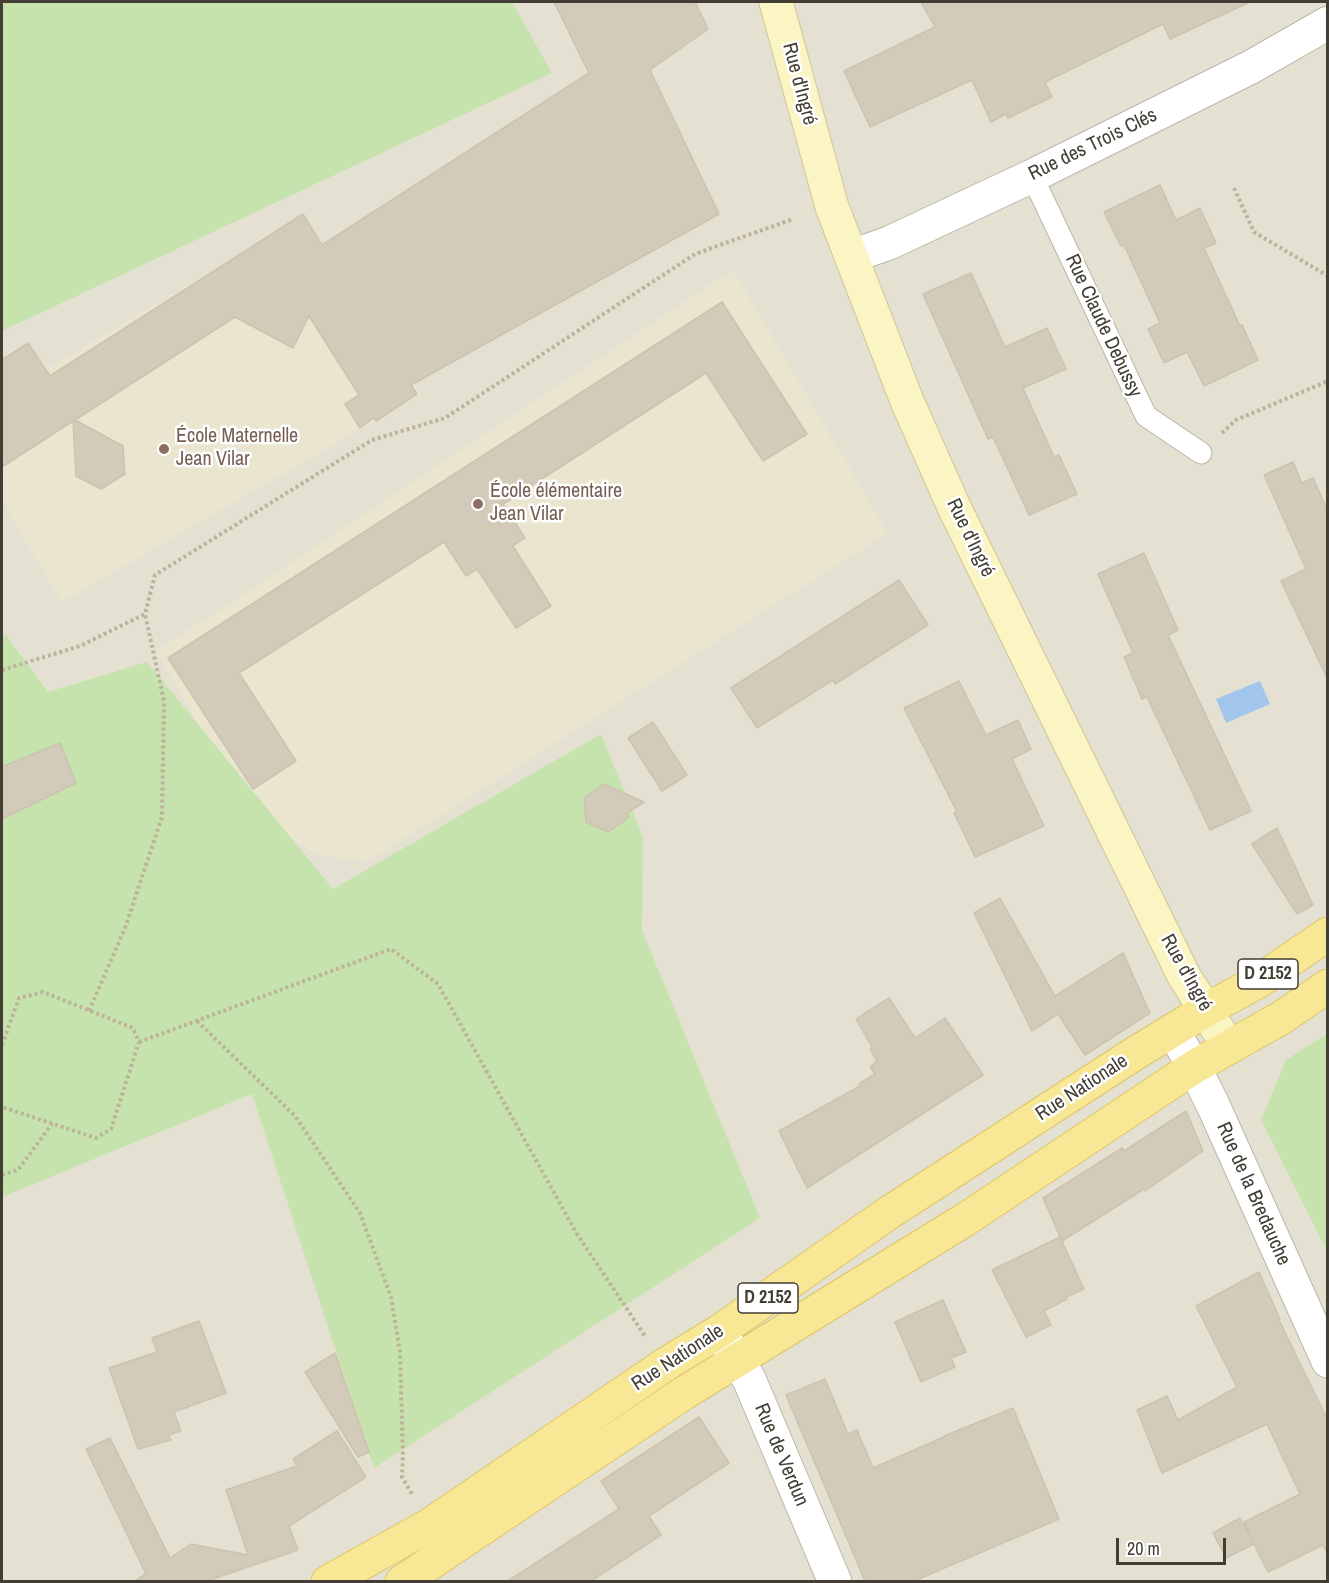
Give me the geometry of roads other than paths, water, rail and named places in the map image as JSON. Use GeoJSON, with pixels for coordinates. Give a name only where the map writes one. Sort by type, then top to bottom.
{"type":"FeatureCollection","features":[{"type":"Feature","properties":{"kind":"main road","name":"D 2152"},"geometry":{"type":"LineString","coordinates":[[1206,1010],[1259,981],[1328,934]]}},
{"type":"Feature","properties":{"kind":"main road","name":"D 2152"},"geometry":{"type":"LineString","coordinates":[[1229,1047],[1281,1018],[1328,986]]}},
{"type":"Feature","properties":{"kind":"main road","name":"Rue Nationale"},"geometry":{"type":"LineString","coordinates":[[328,1581],[430,1525],[666,1364],[720,1331],[890,1212],[1206,1010]]}},
{"type":"Feature","properties":{"kind":"main road","name":"Rue Nationale"},"geometry":{"type":"LineString","coordinates":[[402,1581],[684,1393],[966,1219],[1194,1067],[1229,1047]]}},
{"type":"Feature","properties":{"kind":"street","name":"Rue d'Ingré"},"geometry":{"type":"LineString","coordinates":[[776,2],[832,207],[907,401],[954,507],[1181,970],[1229,1047]]}},
{"type":"Feature","properties":{"kind":"street","name":"Rue des Trois Clés"},"geometry":{"type":"LineString","coordinates":[[852,256],[889,243],[1032,176],[1251,67],[1328,23]]}},
{"type":"Feature","properties":{"kind":"street","name":"Rue de la Bredauche"},"geometry":{"type":"LineString","coordinates":[[1173,1031],[1219,1118],[1328,1361]]}},
{"type":"Feature","properties":{"kind":"street","name":"Rue de Verdun"},"geometry":{"type":"LineString","coordinates":[[720,1331],[749,1379],[835,1581]]}},
{"type":"Feature","properties":{"kind":"lane","name":"Rue Claude Debussy"},"geometry":{"type":"LineString","coordinates":[[1032,176],[1146,416],[1201,453]]}},
{"type":"Feature","properties":{"kind":"water"},"geometry":{"type":"Polygon","coordinates":[[[1260,681],[1270,704],[1226,723],[1216,699],[1260,681]]]}},
{"type":"Feature","properties":{"kind":"place","name":"École Maternelle Jean Vilar"},"geometry":{"type":"Point","coordinates":[164,449]}},
{"type":"Feature","properties":{"kind":"place","name":"École élémentaire Jean Vilar"},"geometry":{"type":"Point","coordinates":[478,504]}}]}
